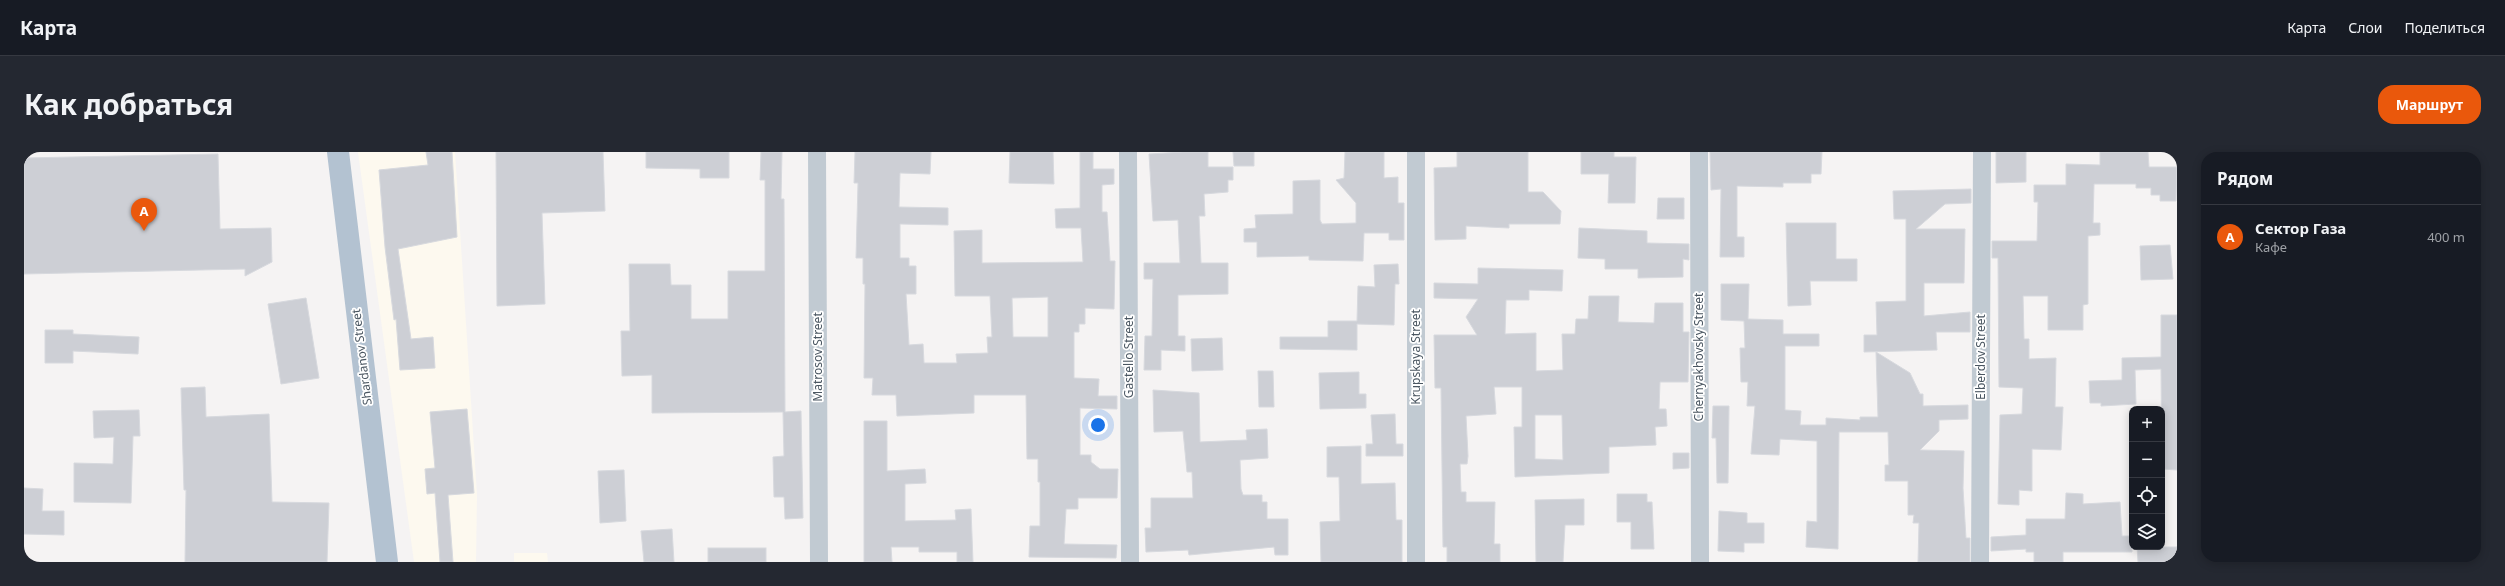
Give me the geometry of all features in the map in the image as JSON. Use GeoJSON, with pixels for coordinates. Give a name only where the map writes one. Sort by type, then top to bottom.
{"type":"FeatureCollection","features":[{"type":"Feature","properties":{"kind":"main road","name":"Shardanov Street"},"geometry":{"type":"LineString","coordinates":[[338,152],[387,562]]}},
{"type":"Feature","properties":{"kind":"street","name":"Matrosov Street"},"geometry":{"type":"LineString","coordinates":[[817,152],[819,562]]}},
{"type":"Feature","properties":{"kind":"street","name":"Gastello Street"},"geometry":{"type":"LineString","coordinates":[[1128,152],[1130,562]]}},
{"type":"Feature","properties":{"kind":"street","name":"Krupskaya Street"},"geometry":{"type":"LineString","coordinates":[[1416,152],[1416,562]]}},
{"type":"Feature","properties":{"kind":"street","name":"Chernyakhovsky Street"},"geometry":{"type":"LineString","coordinates":[[1699,152],[1700,562]]}},
{"type":"Feature","properties":{"kind":"street","name":"Elberdov Street"},"geometry":{"type":"LineString","coordinates":[[1980,562],[1982,152]]}},
{"type":"Feature","properties":{"kind":"shaded area"},"geometry":{"type":"Polygon","coordinates":[[[358,152],[455,152],[477,495],[476,562],[414,562],[358,152]]]}},
{"type":"Feature","properties":{"kind":"shaded area"},"geometry":{"type":"Polygon","coordinates":[[[514,553],[547,553],[548,562],[514,562],[514,553]]]}},
{"type":"Feature","properties":{"kind":"building"},"geometry":{"type":"Polygon","coordinates":[[[426,152],[452,152],[457,237],[398,249],[411,339],[433,337],[435,368],[400,370],[396,319],[394,320],[385,247],[379,170],[428,165],[426,152]]]}},
{"type":"Feature","properties":{"kind":"building"},"geometry":{"type":"Polygon","coordinates":[[[496,152],[603,152],[605,211],[542,213],[545,304],[497,306],[496,152]]]}},
{"type":"Feature","properties":{"kind":"building"},"geometry":{"type":"Polygon","coordinates":[[[646,152],[729,152],[729,178],[700,178],[700,169],[646,168],[646,152]]]}},
{"type":"Feature","properties":{"kind":"building"},"geometry":{"type":"Polygon","coordinates":[[[761,152],[782,152],[781,199],[784,199],[785,412],[801,411],[803,518],[785,519],[784,497],[774,497],[773,457],[784,456],[783,412],[652,413],[652,375],[622,376],[621,331],[630,331],[629,264],[670,264],[671,285],[691,285],[691,319],[728,319],[728,271],[765,271],[765,180],[760,180],[761,152]]]}},
{"type":"Feature","properties":{"kind":"building"},"geometry":{"type":"Polygon","coordinates":[[[855,152],[931,152],[930,174],[900,173],[899,207],[948,208],[948,225],[900,224],[900,258],[909,258],[909,266],[916,266],[916,294],[906,294],[909,345],[923,344],[924,363],[957,363],[956,354],[988,353],[987,337],[992,337],[990,296],[955,296],[954,231],[982,230],[982,263],[1083,262],[1081,228],[1056,228],[1055,209],[1080,208],[1080,152],[1093,152],[1093,169],[1114,169],[1114,184],[1102,185],[1102,212],[1107,212],[1110,261],[1115,261],[1114,309],[1085,308],[1085,324],[1079,324],[1079,332],[1074,332],[1074,378],[1099,379],[1098,396],[1117,396],[1117,409],[1080,408],[1080,455],[1091,455],[1091,462],[1100,469],[1118,469],[1117,498],[1078,498],[1078,509],[1066,509],[1064,544],[1117,545],[1116,558],[1029,557],[1030,526],[1040,526],[1040,482],[1038,482],[1038,459],[1027,459],[1026,395],[974,395],[974,413],[897,416],[896,395],[872,395],[873,378],[864,378],[865,284],[863,284],[863,258],[856,258],[858,183],[854,183],[855,152]],[[1048,297],[1012,298],[1013,337],[1048,337],[1048,297]]]}},
{"type":"Feature","properties":{"kind":"building"},"geometry":{"type":"Polygon","coordinates":[[[1010,152],[1053,152],[1054,184],[1009,183],[1010,152]]]}},
{"type":"Feature","properties":{"kind":"building"},"geometry":{"type":"Polygon","coordinates":[[[1208,152],[1208,167],[1233,167],[1233,180],[1228,180],[1228,192],[1204,194],[1205,216],[1199,216],[1201,263],[1228,263],[1228,294],[1178,295],[1178,336],[1185,336],[1185,351],[1161,350],[1161,370],[1144,370],[1145,336],[1152,336],[1153,279],[1144,279],[1144,263],[1180,263],[1178,220],[1153,221],[1149,154],[1208,152]]]}},
{"type":"Feature","properties":{"kind":"building"},"geometry":{"type":"Polygon","coordinates":[[[1233,152],[1254,152],[1254,166],[1234,166],[1233,152]]]}},
{"type":"Feature","properties":{"kind":"building"},"geometry":{"type":"Polygon","coordinates":[[[1345,152],[1384,152],[1384,178],[1398,177],[1398,203],[1404,203],[1404,240],[1389,240],[1389,233],[1364,233],[1363,261],[1309,260],[1309,256],[1257,257],[1257,242],[1244,242],[1244,229],[1256,228],[1255,215],[1293,214],[1293,181],[1320,180],[1320,220],[1322,224],[1356,223],[1356,203],[1336,180],[1344,178],[1345,152]]]}},
{"type":"Feature","properties":{"kind":"building"},"geometry":{"type":"Polygon","coordinates":[[[1457,152],[1528,152],[1528,192],[1543,192],[1561,211],[1560,224],[1509,224],[1509,228],[1466,226],[1466,239],[1435,240],[1434,168],[1457,167],[1457,152]]]}},
{"type":"Feature","properties":{"kind":"building"},"geometry":{"type":"Polygon","coordinates":[[[1581,152],[1614,152],[1614,157],[1636,157],[1635,203],[1608,203],[1609,174],[1581,174],[1581,152]]]}},
{"type":"Feature","properties":{"kind":"building"},"geometry":{"type":"Polygon","coordinates":[[[1710,152],[1822,152],[1821,174],[1811,174],[1811,183],[1783,183],[1783,187],[1737,186],[1737,237],[1744,237],[1744,257],[1720,257],[1721,189],[1711,190],[1710,152]]]}},
{"type":"Feature","properties":{"kind":"building"},"geometry":{"type":"Polygon","coordinates":[[[1996,152],[2026,152],[2026,182],[1996,183],[1996,152]]]}},
{"type":"Feature","properties":{"kind":"building"},"geometry":{"type":"Polygon","coordinates":[[[2100,152],[2148,152],[2149,167],[2177,167],[2176,201],[2160,201],[2160,195],[2151,195],[2151,188],[2136,188],[2136,184],[2094,184],[2093,223],[2100,223],[2100,235],[2088,236],[2088,304],[2083,305],[2083,330],[2048,330],[2048,296],[2023,296],[2024,339],[2029,339],[2029,359],[2056,358],[2055,407],[2063,407],[2061,450],[2032,449],[2032,491],[2019,490],[2019,505],[1998,504],[2000,415],[2022,414],[2023,388],[1999,387],[1998,258],[1992,258],[1992,241],[2037,241],[2038,202],[2034,202],[2034,185],[2066,185],[2066,164],[2100,165],[2100,152]]]}},
{"type":"Feature","properties":{"kind":"building"},"geometry":{"type":"Polygon","coordinates":[[[218,154],[220,229],[271,228],[272,262],[245,276],[245,269],[24,274],[24,158],[218,154]]]}},
{"type":"Feature","properties":{"kind":"building"},"geometry":{"type":"Polygon","coordinates":[[[1971,189],[1971,203],[1945,204],[1916,229],[1965,229],[1964,283],[1924,283],[1924,316],[1970,312],[1970,332],[1936,332],[1937,350],[1864,352],[1864,335],[1877,335],[1876,302],[1906,301],[1906,219],[1894,219],[1893,191],[1971,189]]]}},
{"type":"Feature","properties":{"kind":"building"},"geometry":{"type":"Polygon","coordinates":[[[1658,198],[1684,198],[1684,219],[1657,219],[1658,198]]]}},
{"type":"Feature","properties":{"kind":"building"},"geometry":{"type":"Polygon","coordinates":[[[1786,223],[1836,223],[1836,259],[1857,259],[1857,281],[1810,281],[1811,305],[1788,306],[1786,223]]]}},
{"type":"Feature","properties":{"kind":"building"},"geometry":{"type":"Polygon","coordinates":[[[1579,228],[1647,231],[1647,243],[1689,244],[1689,260],[1683,259],[1683,277],[1638,278],[1638,269],[1605,269],[1605,259],[1578,258],[1579,228]]]}},
{"type":"Feature","properties":{"kind":"building"},"geometry":{"type":"Polygon","coordinates":[[[2170,245],[2173,279],[2141,280],[2140,246],[2170,245]]]}},
{"type":"Feature","properties":{"kind":"building"},"geometry":{"type":"Polygon","coordinates":[[[1398,264],[1399,284],[1395,284],[1394,325],[1357,324],[1357,350],[1280,349],[1280,337],[1328,337],[1328,321],[1357,321],[1358,286],[1375,287],[1374,265],[1398,264]]]}},
{"type":"Feature","properties":{"kind":"building"},"geometry":{"type":"Polygon","coordinates":[[[1478,268],[1563,270],[1562,291],[1529,290],[1529,300],[1506,300],[1505,334],[1536,333],[1536,371],[1563,370],[1562,334],[1575,334],[1576,319],[1588,319],[1589,296],[1619,296],[1618,322],[1654,323],[1655,303],[1683,303],[1683,332],[1689,332],[1688,382],[1660,382],[1659,409],[1666,409],[1667,426],[1655,427],[1656,445],[1609,447],[1609,473],[1515,477],[1514,427],[1522,427],[1522,387],[1494,387],[1496,414],[1466,416],[1467,464],[1460,464],[1461,492],[1466,492],[1466,502],[1495,502],[1494,544],[1500,544],[1500,562],[1447,562],[1447,547],[1443,547],[1441,388],[1435,388],[1434,335],[1477,335],[1466,317],[1478,299],[1434,298],[1434,283],[1478,284],[1478,268]],[[1535,415],[1535,459],[1563,460],[1562,415],[1535,415]]]}},
{"type":"Feature","properties":{"kind":"building"},"geometry":{"type":"Polygon","coordinates":[[[1721,284],[1749,284],[1748,319],[1783,320],[1783,334],[1819,334],[1819,346],[1785,346],[1785,410],[1801,411],[1800,425],[1826,425],[1826,418],[1860,420],[1860,417],[1878,417],[1876,352],[1910,373],[1920,394],[1923,394],[1923,406],[1968,405],[1968,419],[1939,420],[1939,431],[1920,450],[1964,451],[1963,488],[1966,538],[1970,538],[1970,562],[1918,562],[1919,523],[1913,523],[1914,515],[1908,515],[1908,481],[1885,481],[1885,465],[1889,465],[1888,432],[1839,432],[1838,549],[1806,547],[1807,521],[1817,522],[1817,441],[1780,439],[1779,455],[1751,454],[1755,406],[1747,406],[1748,382],[1741,382],[1740,348],[1745,348],[1744,321],[1721,320],[1721,284]]]}},
{"type":"Feature","properties":{"kind":"building"},"geometry":{"type":"Polygon","coordinates":[[[306,298],[319,378],[281,384],[268,304],[306,298]]]}},
{"type":"Feature","properties":{"kind":"building"},"geometry":{"type":"Polygon","coordinates":[[[2161,315],[2177,315],[2177,470],[2165,469],[2165,406],[2161,406],[2161,369],[2135,370],[2136,404],[2101,406],[2101,403],[2090,403],[2089,381],[2122,380],[2122,358],[2161,357],[2161,315]]]}},
{"type":"Feature","properties":{"kind":"building"},"geometry":{"type":"Polygon","coordinates":[[[45,330],[73,330],[73,334],[139,337],[138,354],[73,351],[73,363],[45,363],[45,330]]]}},
{"type":"Feature","properties":{"kind":"building"},"geometry":{"type":"Polygon","coordinates":[[[1222,338],[1223,370],[1192,371],[1191,339],[1222,338]]]}},
{"type":"Feature","properties":{"kind":"building"},"geometry":{"type":"Polygon","coordinates":[[[1258,371],[1273,371],[1274,407],[1259,407],[1258,371]]]}},
{"type":"Feature","properties":{"kind":"building"},"geometry":{"type":"Polygon","coordinates":[[[1359,372],[1359,394],[1366,394],[1366,408],[1320,409],[1319,373],[1359,372]]]}},
{"type":"Feature","properties":{"kind":"building"},"geometry":{"type":"Polygon","coordinates":[[[205,387],[206,417],[269,414],[272,502],[329,503],[327,562],[185,562],[186,490],[184,490],[181,388],[205,387]]]}},
{"type":"Feature","properties":{"kind":"building"},"geometry":{"type":"Polygon","coordinates":[[[1153,390],[1199,393],[1200,442],[1247,440],[1246,430],[1267,429],[1268,458],[1240,460],[1241,489],[1243,495],[1262,495],[1262,502],[1267,502],[1267,519],[1288,519],[1288,555],[1275,555],[1274,547],[1189,555],[1188,550],[1146,552],[1145,528],[1151,528],[1151,498],[1193,498],[1192,472],[1187,472],[1183,431],[1154,432],[1153,390]]]}},
{"type":"Feature","properties":{"kind":"building"},"geometry":{"type":"Polygon","coordinates":[[[1713,406],[1729,406],[1728,483],[1717,483],[1716,438],[1712,438],[1713,406]]]}},
{"type":"Feature","properties":{"kind":"building"},"geometry":{"type":"Polygon","coordinates":[[[467,409],[474,493],[448,495],[453,562],[440,562],[435,493],[427,494],[425,469],[435,468],[430,412],[467,409]]]}},
{"type":"Feature","properties":{"kind":"building"},"geometry":{"type":"Polygon","coordinates":[[[139,410],[140,436],[133,436],[131,503],[74,502],[74,463],[113,464],[114,437],[94,438],[93,411],[139,410]]]}},
{"type":"Feature","properties":{"kind":"building"},"geometry":{"type":"Polygon","coordinates":[[[1395,414],[1396,444],[1403,444],[1403,456],[1366,456],[1366,444],[1373,444],[1371,415],[1395,414]]]}},
{"type":"Feature","properties":{"kind":"building"},"geometry":{"type":"Polygon","coordinates":[[[864,421],[887,421],[887,471],[925,469],[926,483],[905,484],[905,521],[956,520],[955,510],[971,509],[973,562],[957,562],[957,552],[919,552],[919,547],[891,547],[892,562],[864,562],[864,421]]]}},
{"type":"Feature","properties":{"kind":"building"},"geometry":{"type":"Polygon","coordinates":[[[1361,446],[1361,484],[1395,483],[1396,520],[1402,520],[1402,562],[1321,562],[1320,522],[1340,521],[1339,477],[1327,477],[1327,447],[1361,446]]]}},
{"type":"Feature","properties":{"kind":"building"},"geometry":{"type":"Polygon","coordinates":[[[1673,453],[1689,453],[1689,468],[1673,469],[1673,453]]]}},
{"type":"Feature","properties":{"kind":"building"},"geometry":{"type":"Polygon","coordinates":[[[624,470],[626,521],[600,523],[598,471],[624,470]]]}},
{"type":"Feature","properties":{"kind":"building"},"geometry":{"type":"Polygon","coordinates":[[[24,488],[43,489],[42,511],[64,511],[64,535],[24,534],[24,488]]]}},
{"type":"Feature","properties":{"kind":"building"},"geometry":{"type":"Polygon","coordinates":[[[2066,493],[2083,494],[2083,504],[2120,502],[2122,536],[2129,536],[2129,550],[2132,550],[2132,552],[2063,552],[2063,562],[2034,562],[2034,552],[2026,552],[2026,549],[1991,551],[1991,537],[2026,535],[2026,519],[2065,519],[2066,493]]]}},
{"type":"Feature","properties":{"kind":"building"},"geometry":{"type":"Polygon","coordinates":[[[1617,494],[1647,494],[1647,502],[1652,502],[1654,549],[1631,549],[1631,522],[1617,522],[1617,494]]]}},
{"type":"Feature","properties":{"kind":"building"},"geometry":{"type":"Polygon","coordinates":[[[1584,499],[1584,525],[1565,525],[1563,562],[1536,562],[1535,500],[1584,499]]]}},
{"type":"Feature","properties":{"kind":"building"},"geometry":{"type":"Polygon","coordinates":[[[1719,511],[1747,513],[1747,523],[1764,523],[1764,543],[1744,543],[1744,552],[1718,551],[1719,511]]]}},
{"type":"Feature","properties":{"kind":"building"},"geometry":{"type":"Polygon","coordinates":[[[672,529],[674,562],[644,562],[641,531],[672,529]]]}},
{"type":"Feature","properties":{"kind":"building"},"geometry":{"type":"Polygon","coordinates":[[[2165,547],[2177,547],[2177,562],[2138,562],[2137,550],[2165,550],[2165,547]]]}},
{"type":"Feature","properties":{"kind":"building"},"geometry":{"type":"Polygon","coordinates":[[[708,548],[766,548],[766,562],[708,562],[708,548]]]}},
{"type":"Feature","properties":{"kind":"place","name":"Сектор Газа"},"geometry":{"type":"Point","coordinates":[144,231]}}]}
